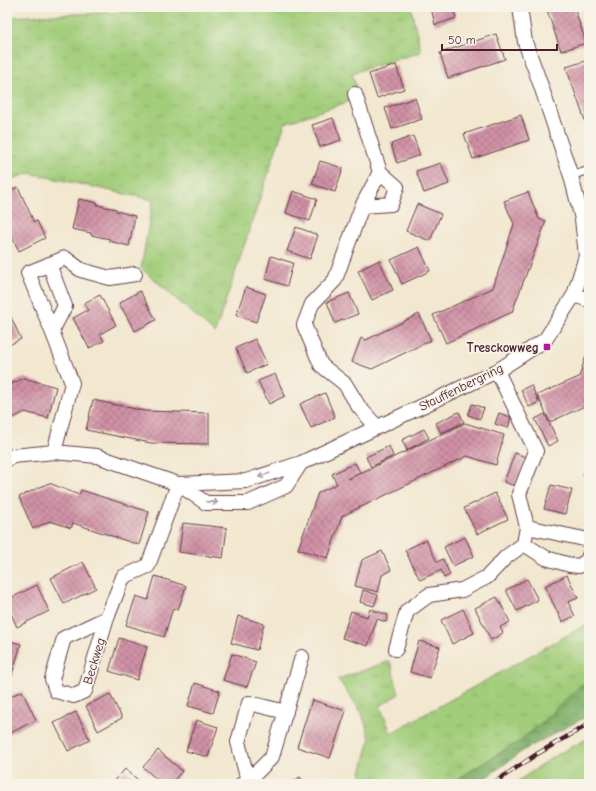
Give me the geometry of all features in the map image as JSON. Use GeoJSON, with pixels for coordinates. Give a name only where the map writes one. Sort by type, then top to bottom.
{"type":"FeatureCollection","features":[{"type":"Feature","properties":{"kind":"street","name":"Stauffenbergring"},"geometry":{"type":"LineString","coordinates":[[178,484],[246,481],[301,463],[497,371],[545,340],[574,295],[588,257],[582,219],[570,176],[525,42],[520,7]]}},
{"type":"Feature","properties":{"kind":"street"},"geometry":{"type":"LineString","coordinates":[[356,94],[380,172],[398,187],[391,204],[362,206]]}},
{"type":"Feature","properties":{"kind":"street"},"geometry":{"type":"LineString","coordinates":[[377,427],[359,407],[345,384],[321,365],[304,325],[312,304],[334,280],[362,206],[380,172]]}},
{"type":"Feature","properties":{"kind":"street"},"geometry":{"type":"LineString","coordinates":[[54,452],[72,384],[28,273],[65,258],[81,270],[110,278],[135,274]]}},
{"type":"Feature","properties":{"kind":"street"},"geometry":{"type":"LineString","coordinates":[[49,264],[65,306],[52,331]]}},
{"type":"Feature","properties":{"kind":"street"},"geometry":{"type":"LineString","coordinates":[[574,295],[589,300]]}},
{"type":"Feature","properties":{"kind":"street"},"geometry":{"type":"LineString","coordinates":[[396,650],[407,611],[429,595],[462,590],[487,577],[506,558],[524,544],[526,527],[519,494],[536,451],[497,371]]}},
{"type":"Feature","properties":{"kind":"street","name":"Stauffenbergring"},"geometry":{"type":"LineString","coordinates":[[7,459],[13,456],[54,452],[97,456],[178,484],[206,503],[248,503],[286,486],[301,463]]}},
{"type":"Feature","properties":{"kind":"street","name":"Beckweg"},"geometry":{"type":"LineString","coordinates":[[107,618],[64,638],[52,679],[56,691],[74,696],[85,691],[107,618],[122,577],[148,566],[178,484]]}},
{"type":"Feature","properties":{"kind":"street"},"geometry":{"type":"LineString","coordinates":[[526,527],[589,540]]}},
{"type":"Feature","properties":{"kind":"street"},"geometry":{"type":"LineString","coordinates":[[524,544],[546,558],[570,565],[579,566],[588,560],[589,555]]}},
{"type":"Feature","properties":{"kind":"street"},"geometry":{"type":"LineString","coordinates":[[245,782],[272,757],[302,656]]}},
{"type":"Feature","properties":{"kind":"street"},"geometry":{"type":"LineString","coordinates":[[245,782],[238,742],[249,703],[286,712]]}},
{"type":"Feature","properties":{"kind":"lane"},"geometry":{"type":"LineString","coordinates":[[570,176],[589,170]]}},
{"type":"Feature","properties":{"kind":"green space"},"geometry":{"type":"Polygon","coordinates":[[[172,7],[411,7],[421,52],[352,73],[359,98],[285,123],[215,333],[141,268],[153,200],[29,173],[7,181],[7,17],[167,10],[172,7]]]}},
{"type":"Feature","properties":{"kind":"green space"},"geometry":{"type":"Polygon","coordinates":[[[589,623],[589,680],[579,687],[521,740],[449,784],[358,784],[370,739],[362,713],[338,679],[390,661],[399,694],[380,706],[391,733],[589,623]]]}},
{"type":"Feature","properties":{"kind":"green space"},"geometry":{"type":"Polygon","coordinates":[[[589,680],[589,715],[524,750],[477,784],[449,784],[521,740],[579,687],[589,680]]]}},
{"type":"Feature","properties":{"kind":"green space"},"geometry":{"type":"Polygon","coordinates":[[[589,738],[589,784],[514,784],[556,755],[589,738]]]}},
{"type":"Feature","properties":{"kind":"building"},"geometry":{"type":"Polygon","coordinates":[[[431,7],[453,7],[456,18],[435,25],[431,7]]]}},
{"type":"Feature","properties":{"kind":"building"},"geometry":{"type":"Polygon","coordinates":[[[546,7],[574,7],[586,43],[561,51],[546,7]]]}},
{"type":"Feature","properties":{"kind":"building"},"geometry":{"type":"Polygon","coordinates":[[[496,34],[505,59],[448,78],[440,53],[496,34]]]}},
{"type":"Feature","properties":{"kind":"building"},"geometry":{"type":"Polygon","coordinates":[[[589,60],[589,132],[566,67],[589,60]]]}},
{"type":"Feature","properties":{"kind":"building"},"geometry":{"type":"Polygon","coordinates":[[[396,65],[404,89],[377,98],[369,74],[396,65]]]}},
{"type":"Feature","properties":{"kind":"building"},"geometry":{"type":"Polygon","coordinates":[[[415,98],[422,119],[392,129],[385,108],[415,98]]]}},
{"type":"Feature","properties":{"kind":"building"},"geometry":{"type":"Polygon","coordinates":[[[521,115],[529,140],[473,159],[464,134],[521,115]]]}},
{"type":"Feature","properties":{"kind":"building"},"geometry":{"type":"Polygon","coordinates":[[[333,118],[341,140],[320,147],[312,125],[333,118]]]}},
{"type":"Feature","properties":{"kind":"building"},"geometry":{"type":"Polygon","coordinates":[[[413,136],[420,155],[397,163],[391,144],[413,136]]]}},
{"type":"Feature","properties":{"kind":"building"},"geometry":{"type":"Polygon","coordinates":[[[320,161],[343,168],[335,192],[312,184],[320,161]]]}},
{"type":"Feature","properties":{"kind":"building"},"geometry":{"type":"Polygon","coordinates":[[[441,163],[449,184],[424,193],[416,171],[441,163]]]}},
{"type":"Feature","properties":{"kind":"building"},"geometry":{"type":"Polygon","coordinates":[[[18,187],[34,222],[37,221],[45,238],[19,251],[10,233],[8,234],[7,232],[7,192],[18,187]]]}},
{"type":"Feature","properties":{"kind":"building"},"geometry":{"type":"Polygon","coordinates":[[[293,191],[317,199],[310,221],[286,213],[293,191]]]}},
{"type":"Feature","properties":{"kind":"building"},"geometry":{"type":"Polygon","coordinates":[[[528,192],[539,219],[546,221],[512,312],[446,343],[433,315],[493,288],[514,224],[504,201],[528,192]]]}},
{"type":"Feature","properties":{"kind":"building"},"geometry":{"type":"Polygon","coordinates":[[[79,199],[98,203],[97,205],[116,209],[116,211],[135,216],[129,246],[109,241],[110,239],[91,235],[91,233],[72,229],[79,199]]]}},
{"type":"Feature","properties":{"kind":"building"},"geometry":{"type":"Polygon","coordinates":[[[417,204],[441,214],[430,241],[406,231],[417,204]]]}},
{"type":"Feature","properties":{"kind":"building"},"geometry":{"type":"Polygon","coordinates":[[[296,227],[318,235],[310,259],[287,251],[296,227]]]}},
{"type":"Feature","properties":{"kind":"building"},"geometry":{"type":"Polygon","coordinates":[[[419,247],[430,271],[402,284],[391,260],[419,247]]]}},
{"type":"Feature","properties":{"kind":"building"},"geometry":{"type":"Polygon","coordinates":[[[271,256],[293,263],[287,286],[265,279],[271,256]]]}},
{"type":"Feature","properties":{"kind":"building"},"geometry":{"type":"Polygon","coordinates":[[[379,260],[393,290],[372,300],[358,271],[379,260]]]}},
{"type":"Feature","properties":{"kind":"building"},"geometry":{"type":"Polygon","coordinates":[[[246,287],[266,294],[256,322],[236,315],[246,287]]]}},
{"type":"Feature","properties":{"kind":"building"},"geometry":{"type":"Polygon","coordinates":[[[140,291],[156,320],[135,331],[119,303],[140,291]]]}},
{"type":"Feature","properties":{"kind":"building"},"geometry":{"type":"Polygon","coordinates":[[[349,293],[358,314],[335,323],[327,302],[349,293]]]}},
{"type":"Feature","properties":{"kind":"building"},"geometry":{"type":"Polygon","coordinates":[[[100,295],[116,325],[100,334],[104,341],[89,348],[73,318],[88,310],[84,303],[100,295]]]}},
{"type":"Feature","properties":{"kind":"building"},"geometry":{"type":"Polygon","coordinates":[[[419,314],[431,340],[372,369],[352,362],[361,338],[366,340],[419,314]]]}},
{"type":"Feature","properties":{"kind":"building"},"geometry":{"type":"Polygon","coordinates":[[[10,315],[21,339],[7,346],[7,316],[10,315]]]}},
{"type":"Feature","properties":{"kind":"building"},"geometry":{"type":"Polygon","coordinates":[[[255,339],[267,364],[247,373],[236,348],[255,339]]]}},
{"type":"Feature","properties":{"kind":"building"},"geometry":{"type":"Polygon","coordinates":[[[589,347],[589,404],[550,422],[537,395],[579,377],[589,347]]]}},
{"type":"Feature","properties":{"kind":"building"},"geometry":{"type":"Polygon","coordinates":[[[275,374],[285,396],[269,404],[258,381],[275,374]]]}},
{"type":"Feature","properties":{"kind":"building"},"geometry":{"type":"Polygon","coordinates":[[[24,378],[56,387],[48,418],[25,412],[7,421],[7,386],[24,378]]]}},
{"type":"Feature","properties":{"kind":"building"},"geometry":{"type":"Polygon","coordinates":[[[531,385],[539,402],[529,407],[521,390],[531,385]]]}},
{"type":"Feature","properties":{"kind":"building"},"geometry":{"type":"Polygon","coordinates":[[[325,393],[335,417],[311,428],[300,404],[325,393]]]}},
{"type":"Feature","properties":{"kind":"building"},"geometry":{"type":"Polygon","coordinates":[[[93,400],[145,411],[209,413],[209,444],[151,443],[86,430],[93,400]]]}},
{"type":"Feature","properties":{"kind":"building"},"geometry":{"type":"Polygon","coordinates":[[[472,404],[484,408],[480,419],[468,415],[472,404]]]}},
{"type":"Feature","properties":{"kind":"building"},"geometry":{"type":"Polygon","coordinates":[[[459,412],[464,422],[441,433],[436,423],[459,412]]]}},
{"type":"Feature","properties":{"kind":"building"},"geometry":{"type":"Polygon","coordinates":[[[499,413],[511,417],[508,428],[495,424],[499,413]]]}},
{"type":"Feature","properties":{"kind":"building"},"geometry":{"type":"Polygon","coordinates":[[[545,414],[558,441],[548,446],[535,419],[545,414]]]}},
{"type":"Feature","properties":{"kind":"building"},"geometry":{"type":"Polygon","coordinates":[[[465,423],[504,435],[496,465],[467,456],[342,516],[328,558],[298,549],[318,493],[337,484],[332,474],[355,463],[360,472],[348,479],[465,423]]]}},
{"type":"Feature","properties":{"kind":"building"},"geometry":{"type":"Polygon","coordinates":[[[424,429],[429,438],[407,450],[402,440],[424,429]]]}},
{"type":"Feature","properties":{"kind":"building"},"geometry":{"type":"Polygon","coordinates":[[[389,446],[393,456],[371,467],[366,457],[389,446]]]}},
{"type":"Feature","properties":{"kind":"building"},"geometry":{"type":"Polygon","coordinates":[[[515,453],[526,457],[515,486],[504,482],[515,453]]]}},
{"type":"Feature","properties":{"kind":"building"},"geometry":{"type":"Polygon","coordinates":[[[589,471],[589,486],[583,474],[589,471]]]}},
{"type":"Feature","properties":{"kind":"building"},"geometry":{"type":"Polygon","coordinates":[[[49,483],[79,495],[81,490],[149,512],[139,545],[73,523],[71,528],[50,521],[33,529],[19,497],[49,483]]]}},
{"type":"Feature","properties":{"kind":"building"},"geometry":{"type":"Polygon","coordinates":[[[551,485],[572,490],[565,514],[544,509],[551,485]]]}},
{"type":"Feature","properties":{"kind":"building"},"geometry":{"type":"Polygon","coordinates":[[[495,493],[508,519],[477,534],[464,508],[495,493]]]}},
{"type":"Feature","properties":{"kind":"building"},"geometry":{"type":"Polygon","coordinates":[[[183,523],[227,528],[223,558],[179,552],[183,523]]]}},
{"type":"Feature","properties":{"kind":"building"},"geometry":{"type":"Polygon","coordinates":[[[465,537],[474,556],[453,566],[444,547],[465,537]]]}},
{"type":"Feature","properties":{"kind":"building"},"geometry":{"type":"Polygon","coordinates":[[[426,540],[437,562],[443,559],[450,575],[444,578],[441,570],[420,580],[405,550],[426,540]]]}},
{"type":"Feature","properties":{"kind":"building"},"geometry":{"type":"Polygon","coordinates":[[[382,551],[391,570],[382,575],[378,592],[355,586],[362,560],[382,551]]]}},
{"type":"Feature","properties":{"kind":"building"},"geometry":{"type":"Polygon","coordinates":[[[83,562],[96,588],[64,604],[51,578],[83,562]]]}},
{"type":"Feature","properties":{"kind":"building"},"geometry":{"type":"Polygon","coordinates":[[[567,575],[578,598],[568,602],[575,616],[562,622],[545,586],[567,575]]]}},
{"type":"Feature","properties":{"kind":"building"},"geometry":{"type":"Polygon","coordinates":[[[155,576],[186,586],[178,610],[173,608],[164,637],[126,625],[136,596],[148,600],[155,576]]]}},
{"type":"Feature","properties":{"kind":"building"},"geometry":{"type":"Polygon","coordinates":[[[527,579],[538,600],[517,611],[506,590],[527,579]]]}},
{"type":"Feature","properties":{"kind":"building"},"geometry":{"type":"Polygon","coordinates":[[[37,585],[49,611],[17,627],[7,605],[7,600],[37,585]]]}},
{"type":"Feature","properties":{"kind":"building"},"geometry":{"type":"Polygon","coordinates":[[[363,590],[378,595],[374,606],[360,602],[363,590]]]}},
{"type":"Feature","properties":{"kind":"building"},"geometry":{"type":"Polygon","coordinates":[[[497,597],[510,622],[500,627],[503,633],[491,640],[475,608],[497,597]]]}},
{"type":"Feature","properties":{"kind":"building"},"geometry":{"type":"Polygon","coordinates":[[[370,609],[388,615],[386,622],[377,619],[368,646],[342,638],[351,611],[367,617],[370,609]]]}},
{"type":"Feature","properties":{"kind":"building"},"geometry":{"type":"Polygon","coordinates":[[[463,609],[474,633],[452,644],[441,620],[463,609]]]}},
{"type":"Feature","properties":{"kind":"building"},"geometry":{"type":"Polygon","coordinates":[[[238,616],[264,624],[257,650],[231,643],[238,616]]]}},
{"type":"Feature","properties":{"kind":"building"},"geometry":{"type":"Polygon","coordinates":[[[119,638],[147,647],[137,680],[109,671],[119,638]]]}},
{"type":"Feature","properties":{"kind":"building"},"geometry":{"type":"Polygon","coordinates":[[[7,640],[21,644],[11,678],[7,677],[7,640]]]}},
{"type":"Feature","properties":{"kind":"building"},"geometry":{"type":"Polygon","coordinates":[[[419,641],[440,647],[430,678],[410,672],[419,641]]]}},
{"type":"Feature","properties":{"kind":"building"},"geometry":{"type":"Polygon","coordinates":[[[232,654],[256,662],[247,687],[223,680],[232,654]]]}},
{"type":"Feature","properties":{"kind":"building"},"geometry":{"type":"Polygon","coordinates":[[[195,683],[220,691],[213,713],[188,706],[195,683]]]}},
{"type":"Feature","properties":{"kind":"building"},"geometry":{"type":"Polygon","coordinates":[[[22,691],[36,720],[8,734],[7,698],[22,691]]]}},
{"type":"Feature","properties":{"kind":"building"},"geometry":{"type":"Polygon","coordinates":[[[110,694],[122,718],[98,731],[86,706],[110,694]]]}},
{"type":"Feature","properties":{"kind":"building"},"geometry":{"type":"Polygon","coordinates":[[[312,700],[346,711],[330,758],[297,747],[312,700]]]}},
{"type":"Feature","properties":{"kind":"building"},"geometry":{"type":"Polygon","coordinates":[[[76,712],[90,740],[68,751],[54,723],[76,712]]]}},
{"type":"Feature","properties":{"kind":"building"},"geometry":{"type":"Polygon","coordinates":[[[196,720],[218,727],[208,757],[186,751],[196,720]]]}},
{"type":"Feature","properties":{"kind":"building"},"geometry":{"type":"Polygon","coordinates":[[[158,750],[182,771],[171,784],[162,784],[143,767],[158,750]]]}},
{"type":"Feature","properties":{"kind":"building"},"geometry":{"type":"Polygon","coordinates":[[[125,769],[143,784],[112,784],[125,769]]]}},
{"type":"Feature","properties":{"kind":"building"},"geometry":{"type":"Polygon","coordinates":[[[300,777],[304,784],[289,784],[300,777]]]}},
{"type":"Feature","properties":{"kind":"railway"},"geometry":{"type":"LineString","coordinates":[[492,784],[537,754],[589,724]]}},
{"type":"Feature","properties":{"kind":"place","name":"Tresckowweg"},"geometry":{"type":"Point","coordinates":[547,347]}}]}
